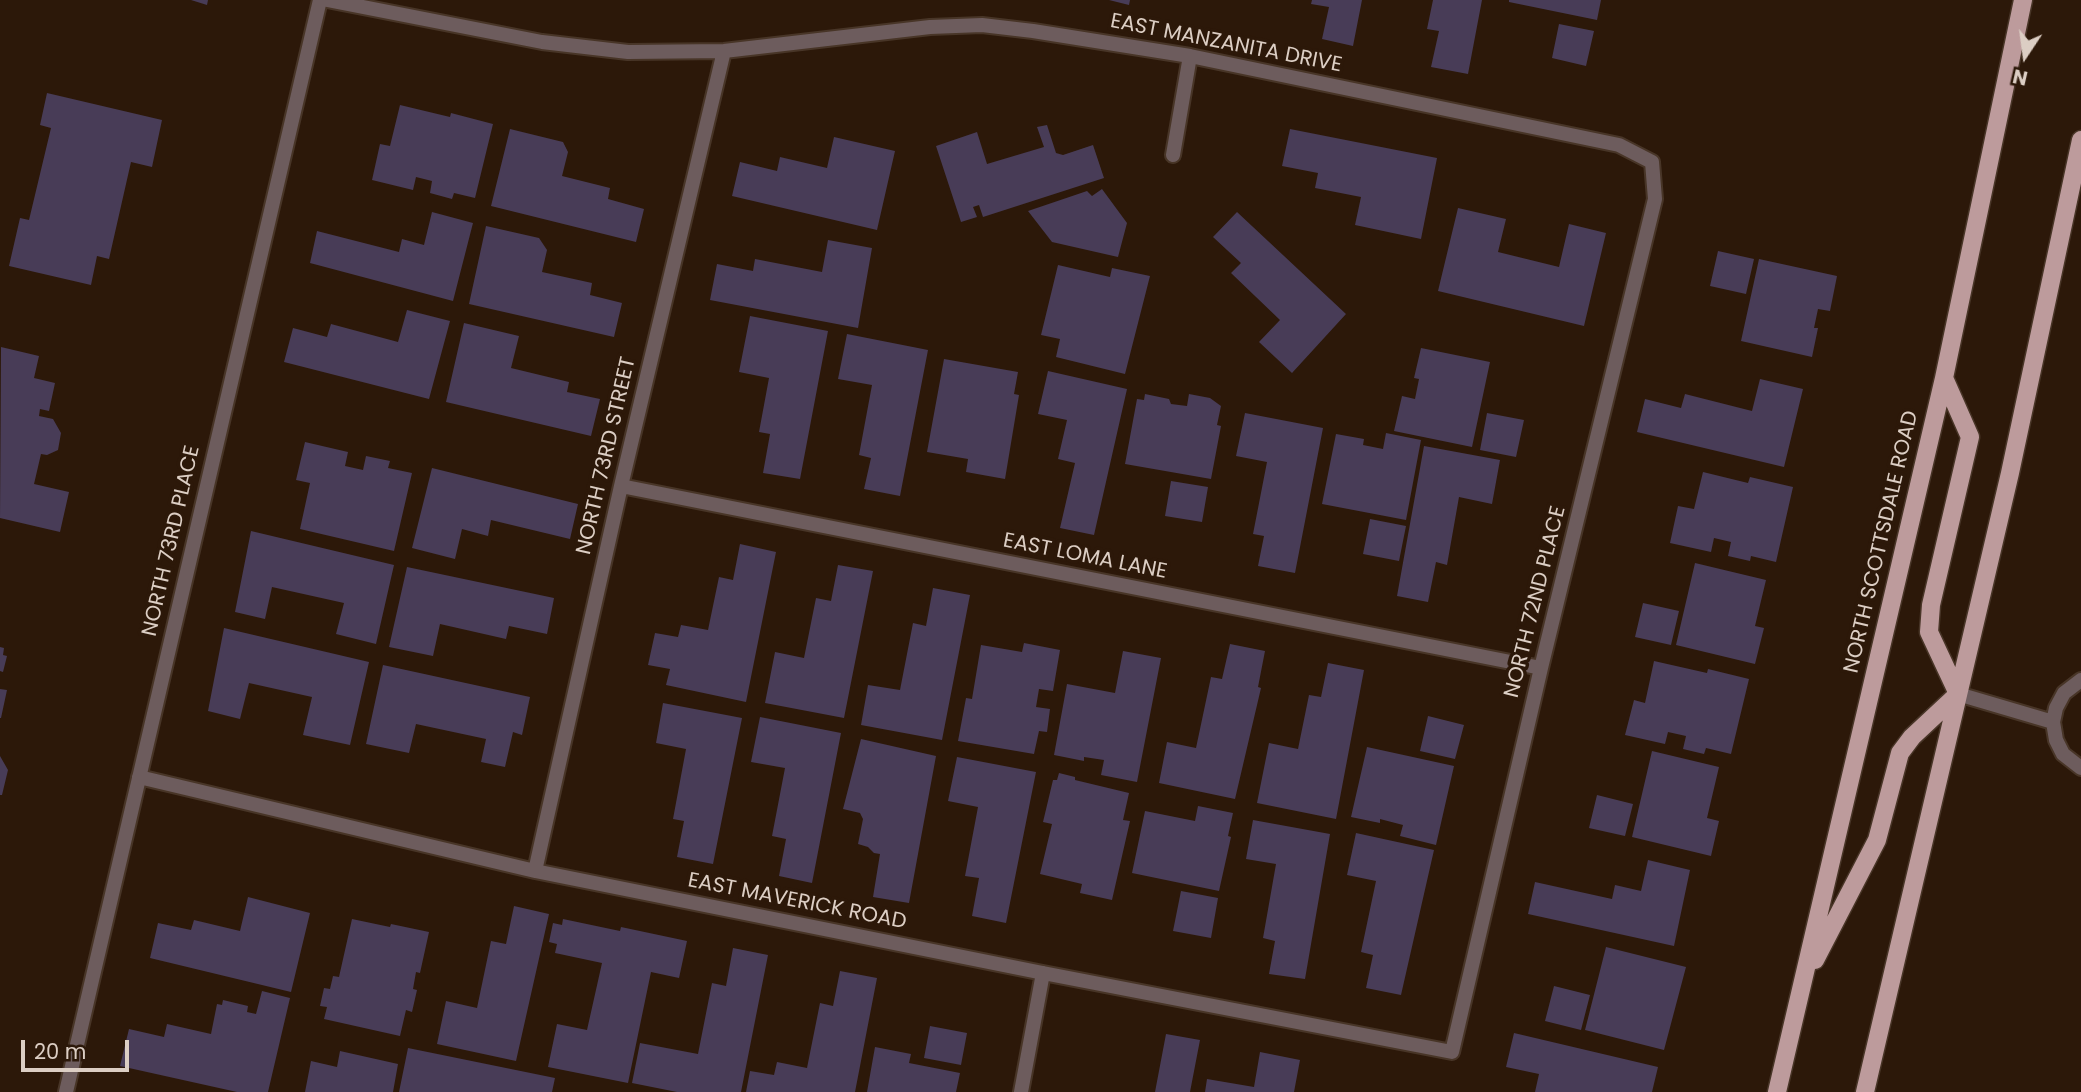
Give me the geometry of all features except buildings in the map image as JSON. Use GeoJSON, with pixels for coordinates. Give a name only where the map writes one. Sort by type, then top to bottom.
{"type":"FeatureCollection","features":[{"type":"Feature","properties":{"kind":"main road","name":"NORTH SCOTTSDALE ROAD"},"geometry":{"type":"LineString","coordinates":[[1777,1092],[1944,378],[2023,0]]}},
{"type":"Feature","properties":{"kind":"main road"},"geometry":{"type":"LineString","coordinates":[[1865,1092],[2010,473],[2081,140]]}},
{"type":"Feature","properties":{"kind":"main road"},"geometry":{"type":"LineString","coordinates":[[1944,378],[1970,437],[1931,605],[1929,632],[1958,694]]}},
{"type":"Feature","properties":{"kind":"main road"},"geometry":{"type":"LineString","coordinates":[[1802,985],[1877,840],[1900,752],[1912,737],[1958,694]]}},
{"type":"Feature","properties":{"kind":"street","name":"NORTH 73RD PLACE"},"geometry":{"type":"LineString","coordinates":[[66,1092],[320,0]]}},
{"type":"Feature","properties":{"kind":"street","name":"EAST MANZANITA DRIVE"},"geometry":{"type":"LineString","coordinates":[[327,0],[542,42],[628,52],[724,51],[930,27],[982,25],[1033,31],[1190,56],[1619,145],[1652,162]]}},
{"type":"Feature","properties":{"kind":"street","name":"NORTH 73RD STREET"},"geometry":{"type":"LineString","coordinates":[[535,871],[621,486],[724,51]]}},
{"type":"Feature","properties":{"kind":"street"},"geometry":{"type":"LineString","coordinates":[[1174,155],[1190,56]]}},
{"type":"Feature","properties":{"kind":"street","name":"NORTH 72ND PLACE"},"geometry":{"type":"LineString","coordinates":[[1452,1052],[1541,668],[1655,199],[1652,162]]}},
{"type":"Feature","properties":{"kind":"street","name":"EAST LOMA LANE"},"geometry":{"type":"LineString","coordinates":[[621,486],[1541,668]]}},
{"type":"Feature","properties":{"kind":"street"},"geometry":{"type":"LineString","coordinates":[[2081,680],[2064,693],[2056,708],[2053,722],[2056,740],[2063,754],[2081,768]]}},
{"type":"Feature","properties":{"kind":"street"},"geometry":{"type":"LineString","coordinates":[[1958,694],[2053,722]]}},
{"type":"Feature","properties":{"kind":"street","name":"EAST MAVERICK ROAD"},"geometry":{"type":"LineString","coordinates":[[139,778],[535,871],[1452,1052]]}},
{"type":"Feature","properties":{"kind":"street"},"geometry":{"type":"LineString","coordinates":[[1021,1092],[1043,973]]}}]}
